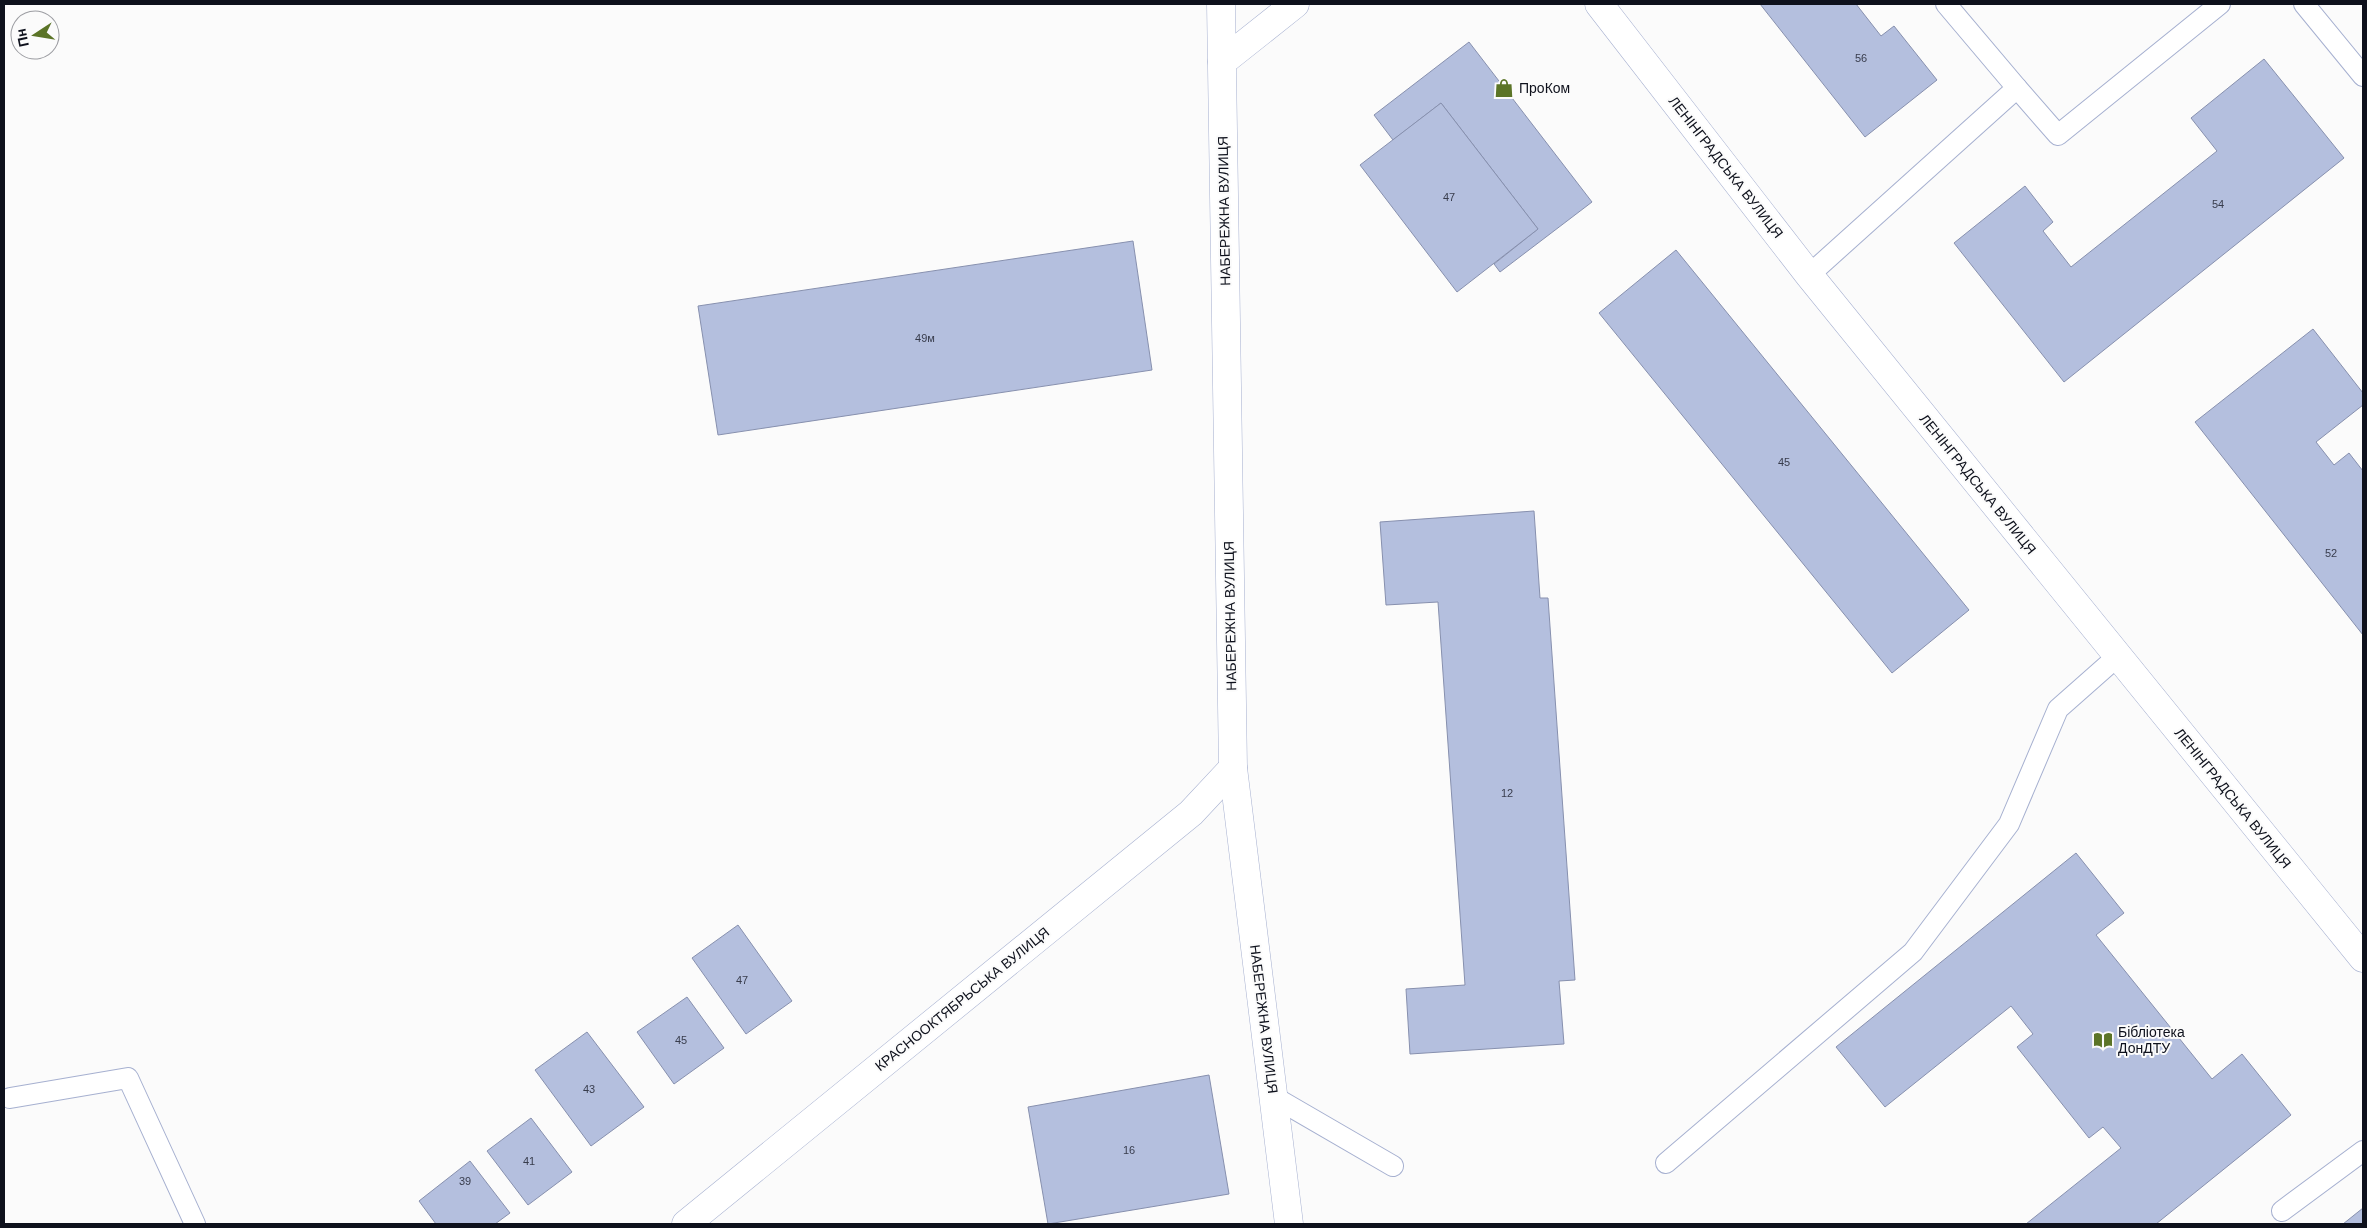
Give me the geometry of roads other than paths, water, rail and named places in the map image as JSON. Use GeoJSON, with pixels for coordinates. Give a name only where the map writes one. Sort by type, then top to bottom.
{"type":"FeatureCollection","features":[{"type":"Feature","properties":{"kind":"street","name":"НАБЕРЕЖНА ВУЛИЦЯ"},"geometry":{"type":"LineString","coordinates":[[1221,4],[1233,768],[1289,1224]]}},
{"type":"Feature","properties":{"kind":"street"},"geometry":{"type":"LineString","coordinates":[[1222,62],[1295,4]]}},
{"type":"Feature","properties":{"kind":"street","name":"ЛЕНІНГРАДСЬКА ВУЛИЦЯ"},"geometry":{"type":"LineString","coordinates":[[1599,4],[1809,275],[2363,958]]}},
{"type":"Feature","properties":{"kind":"street","name":"КРАСНООКТЯБРЬСЬКА ВУЛИЦЯ"},"geometry":{"type":"LineString","coordinates":[[686,1224],[1191,813],[1233,768]]}},
{"type":"Feature","properties":{"kind":"lane"},"geometry":{"type":"LineString","coordinates":[[1946,4],[2058,135],[2220,4]]}},
{"type":"Feature","properties":{"kind":"lane"},"geometry":{"type":"LineString","coordinates":[[2304,4],[2363,76]]}},
{"type":"Feature","properties":{"kind":"lane"},"geometry":{"type":"LineString","coordinates":[[1809,275],[2017,88]]}},
{"type":"Feature","properties":{"kind":"lane"},"geometry":{"type":"LineString","coordinates":[[1666,1162],[1913,952],[2010,824],[2058,709],[2118,656]]}},
{"type":"Feature","properties":{"kind":"lane"},"geometry":{"type":"LineString","coordinates":[[10,1098],[128,1078],[195,1224]]}},
{"type":"Feature","properties":{"kind":"lane"},"geometry":{"type":"LineString","coordinates":[[1274,1097],[1393,1166]]}},
{"type":"Feature","properties":{"kind":"lane"},"geometry":{"type":"LineString","coordinates":[[2282,1212],[2363,1151]]}},
{"type":"Feature","properties":{"kind":"place","name":"ПроКом"},"geometry":{"type":"Point","coordinates":[1504,88]}},
{"type":"Feature","properties":{"kind":"place","name":"Бібліотека ДонДТУ"},"geometry":{"type":"Point","coordinates":[2103,1040]}}]}
